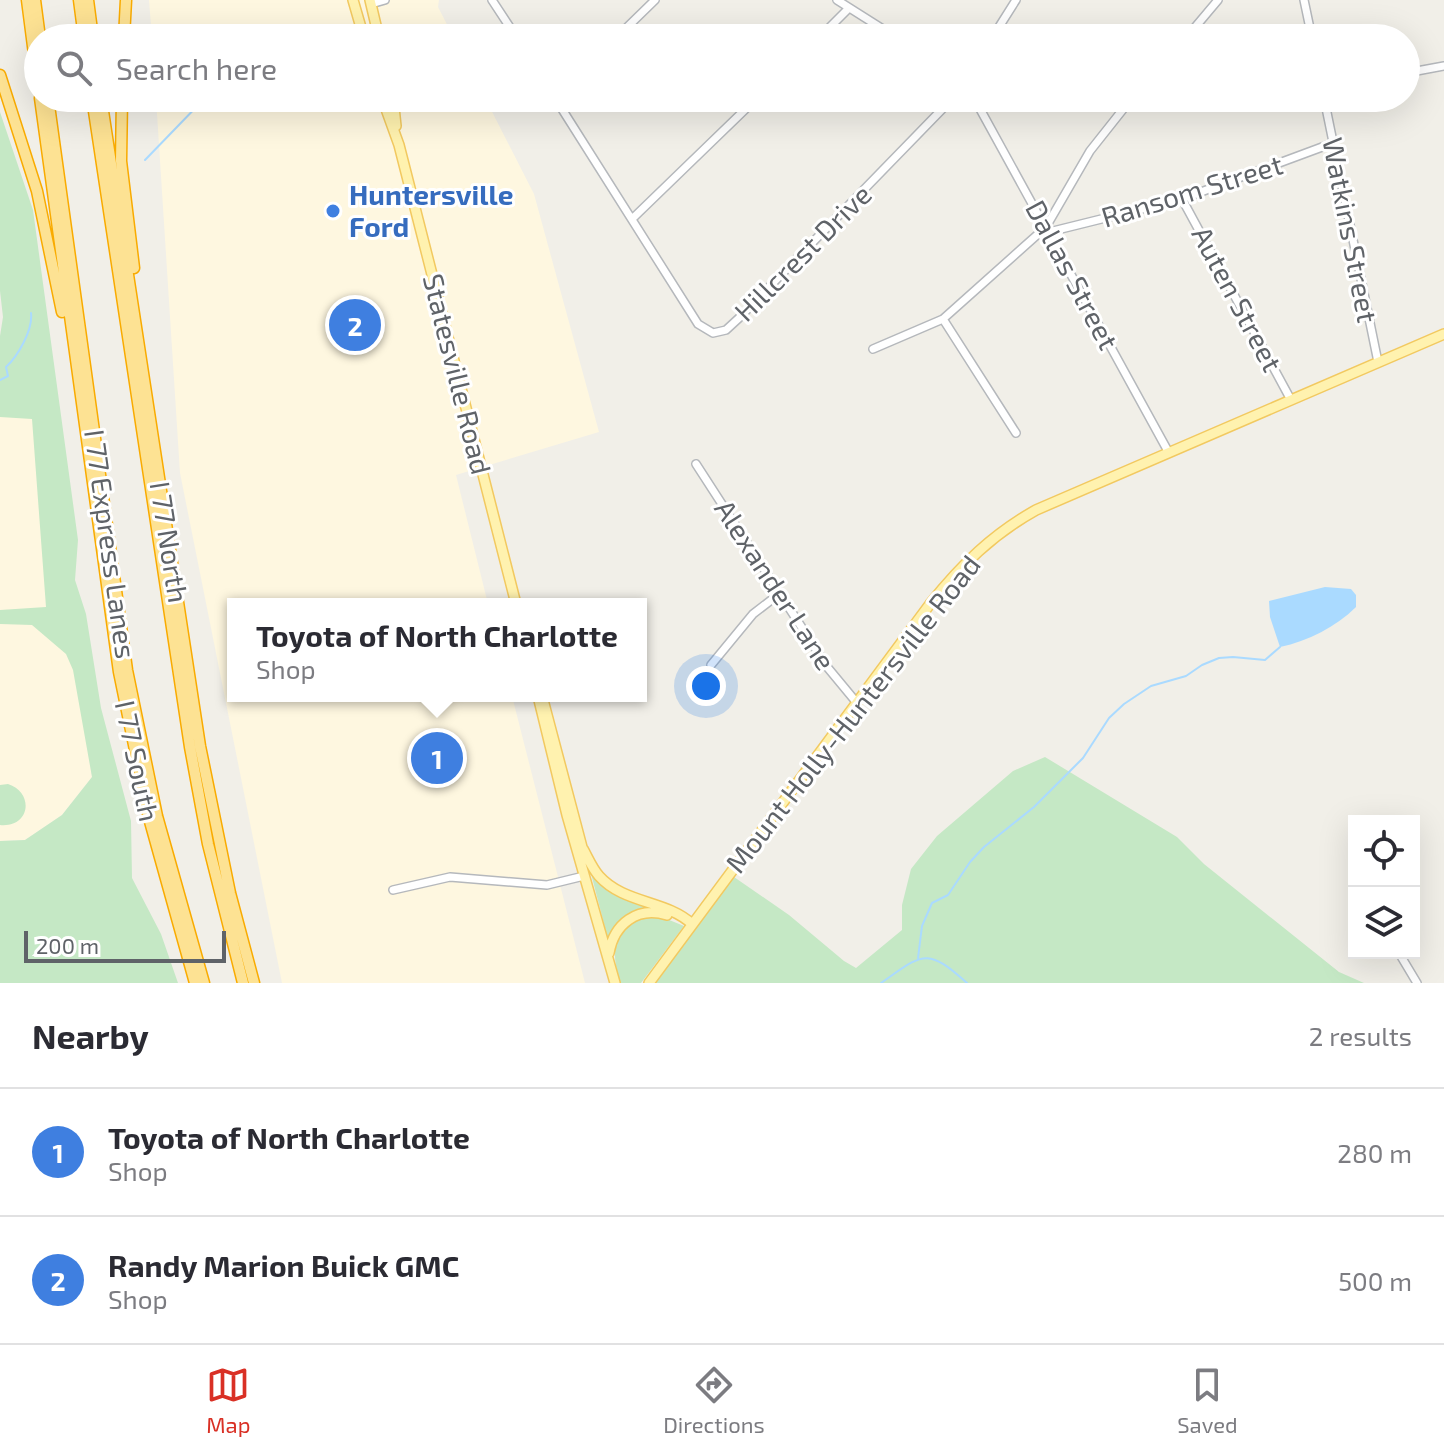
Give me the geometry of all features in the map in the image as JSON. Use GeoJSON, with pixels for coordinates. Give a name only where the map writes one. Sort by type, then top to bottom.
{"type":"FeatureCollection","features":[{"type":"Feature","properties":{"kind":"highway"},"geometry":{"type":"LineString","coordinates":[[27,0],[30,24]]}},
{"type":"Feature","properties":{"kind":"highway"},"geometry":{"type":"LineString","coordinates":[[35,0],[38,24]]}},
{"type":"Feature","properties":{"kind":"highway"},"geometry":{"type":"LineString","coordinates":[[79,0],[82,24]]}},
{"type":"Feature","properties":{"kind":"highway"},"geometry":{"type":"LineString","coordinates":[[88,0],[91,24]]}},
{"type":"Feature","properties":{"kind":"highway"},"geometry":{"type":"LineString","coordinates":[[125,24],[126,0]]}},
{"type":"Feature","properties":{"kind":"highway"},"geometry":{"type":"LineString","coordinates":[[0,75],[21,133],[41,205],[83,420]]}},
{"type":"Feature","properties":{"kind":"highway"},"geometry":{"type":"LineString","coordinates":[[42,112],[83,420]]}},
{"type":"Feature","properties":{"kind":"highway","name":"I 77 Express Lanes"},"geometry":{"type":"LineString","coordinates":[[50,112],[127,670],[157,816],[204,983]]}},
{"type":"Feature","properties":{"kind":"highway","name":"I 77 Express Lanes"},"geometry":{"type":"LineString","coordinates":[[94,112],[190,747],[211,857],[243,983]]}},
{"type":"Feature","properties":{"kind":"highway","name":"I 77 North"},"geometry":{"type":"LineString","coordinates":[[103,112],[205,770],[230,893],[254,983]]}},
{"type":"Feature","properties":{"kind":"highway"},"geometry":{"type":"LineString","coordinates":[[122,112],[121,161],[138,307],[137,330]]}},
{"type":"Feature","properties":{"kind":"highway","name":"I 77 South"},"geometry":{"type":"LineString","coordinates":[[83,420],[119,672],[138,769],[161,866],[195,983]]}},
{"type":"Feature","properties":{"kind":"main road"},"geometry":{"type":"LineString","coordinates":[[353,0],[360,24]]}},
{"type":"Feature","properties":{"kind":"main road"},"geometry":{"type":"LineString","coordinates":[[370,2],[376,24]]}},
{"type":"Feature","properties":{"kind":"main road","name":"Statesville Road"},"geometry":{"type":"LineString","coordinates":[[387,112],[399,145],[514,598]]}},
{"type":"Feature","properties":{"kind":"main road","name":"Statesville Road"},"geometry":{"type":"LineString","coordinates":[[395,112],[399,145]]}},
{"type":"Feature","properties":{"kind":"main road","name":"Mount Holly-Huntersville Road"},"geometry":{"type":"LineString","coordinates":[[649,983],[946,584],[991,540],[1036,510],[1444,334]]}},
{"type":"Feature","properties":{"kind":"main road"},"geometry":{"type":"LineString","coordinates":[[541,702],[584,876],[615,983]]}},
{"type":"Feature","properties":{"kind":"main road"},"geometry":{"type":"LineString","coordinates":[[542,702],[583,849],[597,917]]}},
{"type":"Feature","properties":{"kind":"main road"},"geometry":{"type":"LineString","coordinates":[[583,849],[594,870],[611,886],[632,897],[676,912],[692,924]]}},
{"type":"Feature","properties":{"kind":"main road"},"geometry":{"type":"LineString","coordinates":[[608,957],[616,930],[640,914],[661,913],[692,924]]}},
{"type":"Feature","properties":{"kind":"street"},"geometry":{"type":"LineString","coordinates":[[370,2],[385,0]]}},
{"type":"Feature","properties":{"kind":"street"},"geometry":{"type":"LineString","coordinates":[[492,0],[508,24]]}},
{"type":"Feature","properties":{"kind":"street"},"geometry":{"type":"LineString","coordinates":[[630,24],[655,0]]}},
{"type":"Feature","properties":{"kind":"street"},"geometry":{"type":"LineString","coordinates":[[837,0],[875,24]]}},
{"type":"Feature","properties":{"kind":"street"},"geometry":{"type":"LineString","coordinates":[[1001,24],[1016,0]]}},
{"type":"Feature","properties":{"kind":"street"},"geometry":{"type":"LineString","coordinates":[[1198,24],[1218,0]]}},
{"type":"Feature","properties":{"kind":"street"},"geometry":{"type":"LineString","coordinates":[[1304,0],[1309,24]]}},
{"type":"Feature","properties":{"kind":"street"},"geometry":{"type":"LineString","coordinates":[[833,24],[849,8]]}},
{"type":"Feature","properties":{"kind":"street"},"geometry":{"type":"LineString","coordinates":[[1420,70],[1444,66]]}},
{"type":"Feature","properties":{"kind":"street","name":"Hillcrest Drive"},"geometry":{"type":"LineString","coordinates":[[564,112],[698,324],[707,332],[720,333],[794,264],[940,112]]}},
{"type":"Feature","properties":{"kind":"street"},"geometry":{"type":"LineString","coordinates":[[632,219],[743,112]]}},
{"type":"Feature","properties":{"kind":"street","name":"Dallas Street"},"geometry":{"type":"LineString","coordinates":[[982,112],[1169,453]]}},
{"type":"Feature","properties":{"kind":"street"},"geometry":{"type":"LineString","coordinates":[[873,349],[943,319],[1048,230],[1095,144],[1121,112]]}},
{"type":"Feature","properties":{"kind":"street","name":"Watkins Street"},"geometry":{"type":"LineString","coordinates":[[1327,112],[1378,362]]}},
{"type":"Feature","properties":{"kind":"street","name":"Ransom Street"},"geometry":{"type":"LineString","coordinates":[[1048,230],[1182,199],[1333,143]]}},
{"type":"Feature","properties":{"kind":"street","name":"Auten Street"},"geometry":{"type":"LineString","coordinates":[[1182,199],[1291,400]]}},
{"type":"Feature","properties":{"kind":"street"},"geometry":{"type":"LineString","coordinates":[[943,319],[1016,433]]}},
{"type":"Feature","properties":{"kind":"street","name":"Alexander Lane"},"geometry":{"type":"LineString","coordinates":[[696,464],[842,688],[857,703]]}},
{"type":"Feature","properties":{"kind":"street"},"geometry":{"type":"LineString","coordinates":[[711,665],[753,614],[779,594]]}},
{"type":"Feature","properties":{"kind":"street"},"geometry":{"type":"LineString","coordinates":[[393,890],[450,877],[547,885],[584,876]]}},
{"type":"Feature","properties":{"kind":"street"},"geometry":{"type":"LineString","coordinates":[[1403,959],[1417,983]]}},
{"type":"Feature","properties":{"kind":"shaded area"},"geometry":{"type":"Polygon","coordinates":[[[149,0],[439,0],[438,7],[447,24],[151,24],[149,0]]]}},
{"type":"Feature","properties":{"kind":"shaded area"},"geometry":{"type":"Polygon","coordinates":[[[157,112],[492,112],[534,194],[599,432],[456,475],[487,598],[227,598],[227,702],[514,702],[585,983],[282,983],[180,473],[157,112]]]}},
{"type":"Feature","properties":{"kind":"shaded area"},"geometry":{"type":"Polygon","coordinates":[[[25,342],[92,777],[62,815],[25,840],[0,841],[0,383],[25,342]]]}},
{"type":"Feature","properties":{"kind":"green space"},"geometry":{"type":"Polygon","coordinates":[[[0,112],[33,210],[78,540],[75,580],[86,614],[101,708],[131,821],[132,878],[161,934],[178,983],[0,983],[0,841],[25,840],[62,815],[92,777],[73,670],[66,654],[32,625],[0,624],[0,610],[46,607],[32,419],[0,417],[0,336],[3,317],[0,291],[0,112]]]}},
{"type":"Feature","properties":{"kind":"green space"},"geometry":{"type":"Polygon","coordinates":[[[1045,757],[1177,837],[1204,864],[1339,972],[1364,983],[655,983],[734,877],[789,915],[856,968],[902,930],[902,905],[911,869],[937,836],[1013,771],[1045,757]]]}},
{"type":"Feature","properties":{"kind":"green space"},"geometry":{"type":"Polygon","coordinates":[[[0,785],[17,788],[22,795],[25,809],[18,821],[0,825],[0,785]]]}},
{"type":"Feature","properties":{"kind":"green space"},"geometry":{"type":"Polygon","coordinates":[[[588,862],[595,875],[660,909],[645,910],[609,943],[588,862]]]}},
{"type":"Feature","properties":{"kind":"green space"},"geometry":{"type":"Polygon","coordinates":[[[657,915],[684,926],[641,983],[620,983],[615,957],[618,937],[631,923],[657,915]]]}},
{"type":"Feature","properties":{"kind":"water"},"geometry":{"type":"Polygon","coordinates":[[[1325,587],[1351,589],[1356,595],[1356,607],[1321,632],[1280,647],[1270,617],[1269,601],[1325,587]]]}},
{"type":"Feature","properties":{"kind":"waterway"},"geometry":{"type":"LineString","coordinates":[[145,160],[191,112]]}},
{"type":"Feature","properties":{"kind":"waterway"},"geometry":{"type":"LineString","coordinates":[[0,380],[8,376],[6,367],[24,342],[31,313]]}},
{"type":"Feature","properties":{"kind":"waterway"},"geometry":{"type":"LineString","coordinates":[[918,958],[922,926],[932,903],[948,895],[984,847],[1034,807],[1083,758],[1109,718],[1124,704],[1151,686],[1186,676],[1219,658],[1265,660],[1280,647]]}},
{"type":"Feature","properties":{"kind":"waterway"},"geometry":{"type":"LineString","coordinates":[[881,983],[924,958],[942,963],[967,983]]}},
{"type":"Feature","properties":{"kind":"place","name":"Huntersville Ford"},"geometry":{"type":"Point","coordinates":[333,211]}},
{"type":"Feature","properties":{"kind":"place","name":"Randy Marion Buick GMC"},"geometry":{"type":"Point","coordinates":[355,325]}},
{"type":"Feature","properties":{"kind":"place","name":"Toyota of North Charlotte"},"geometry":{"type":"Point","coordinates":[437,758]}}]}
